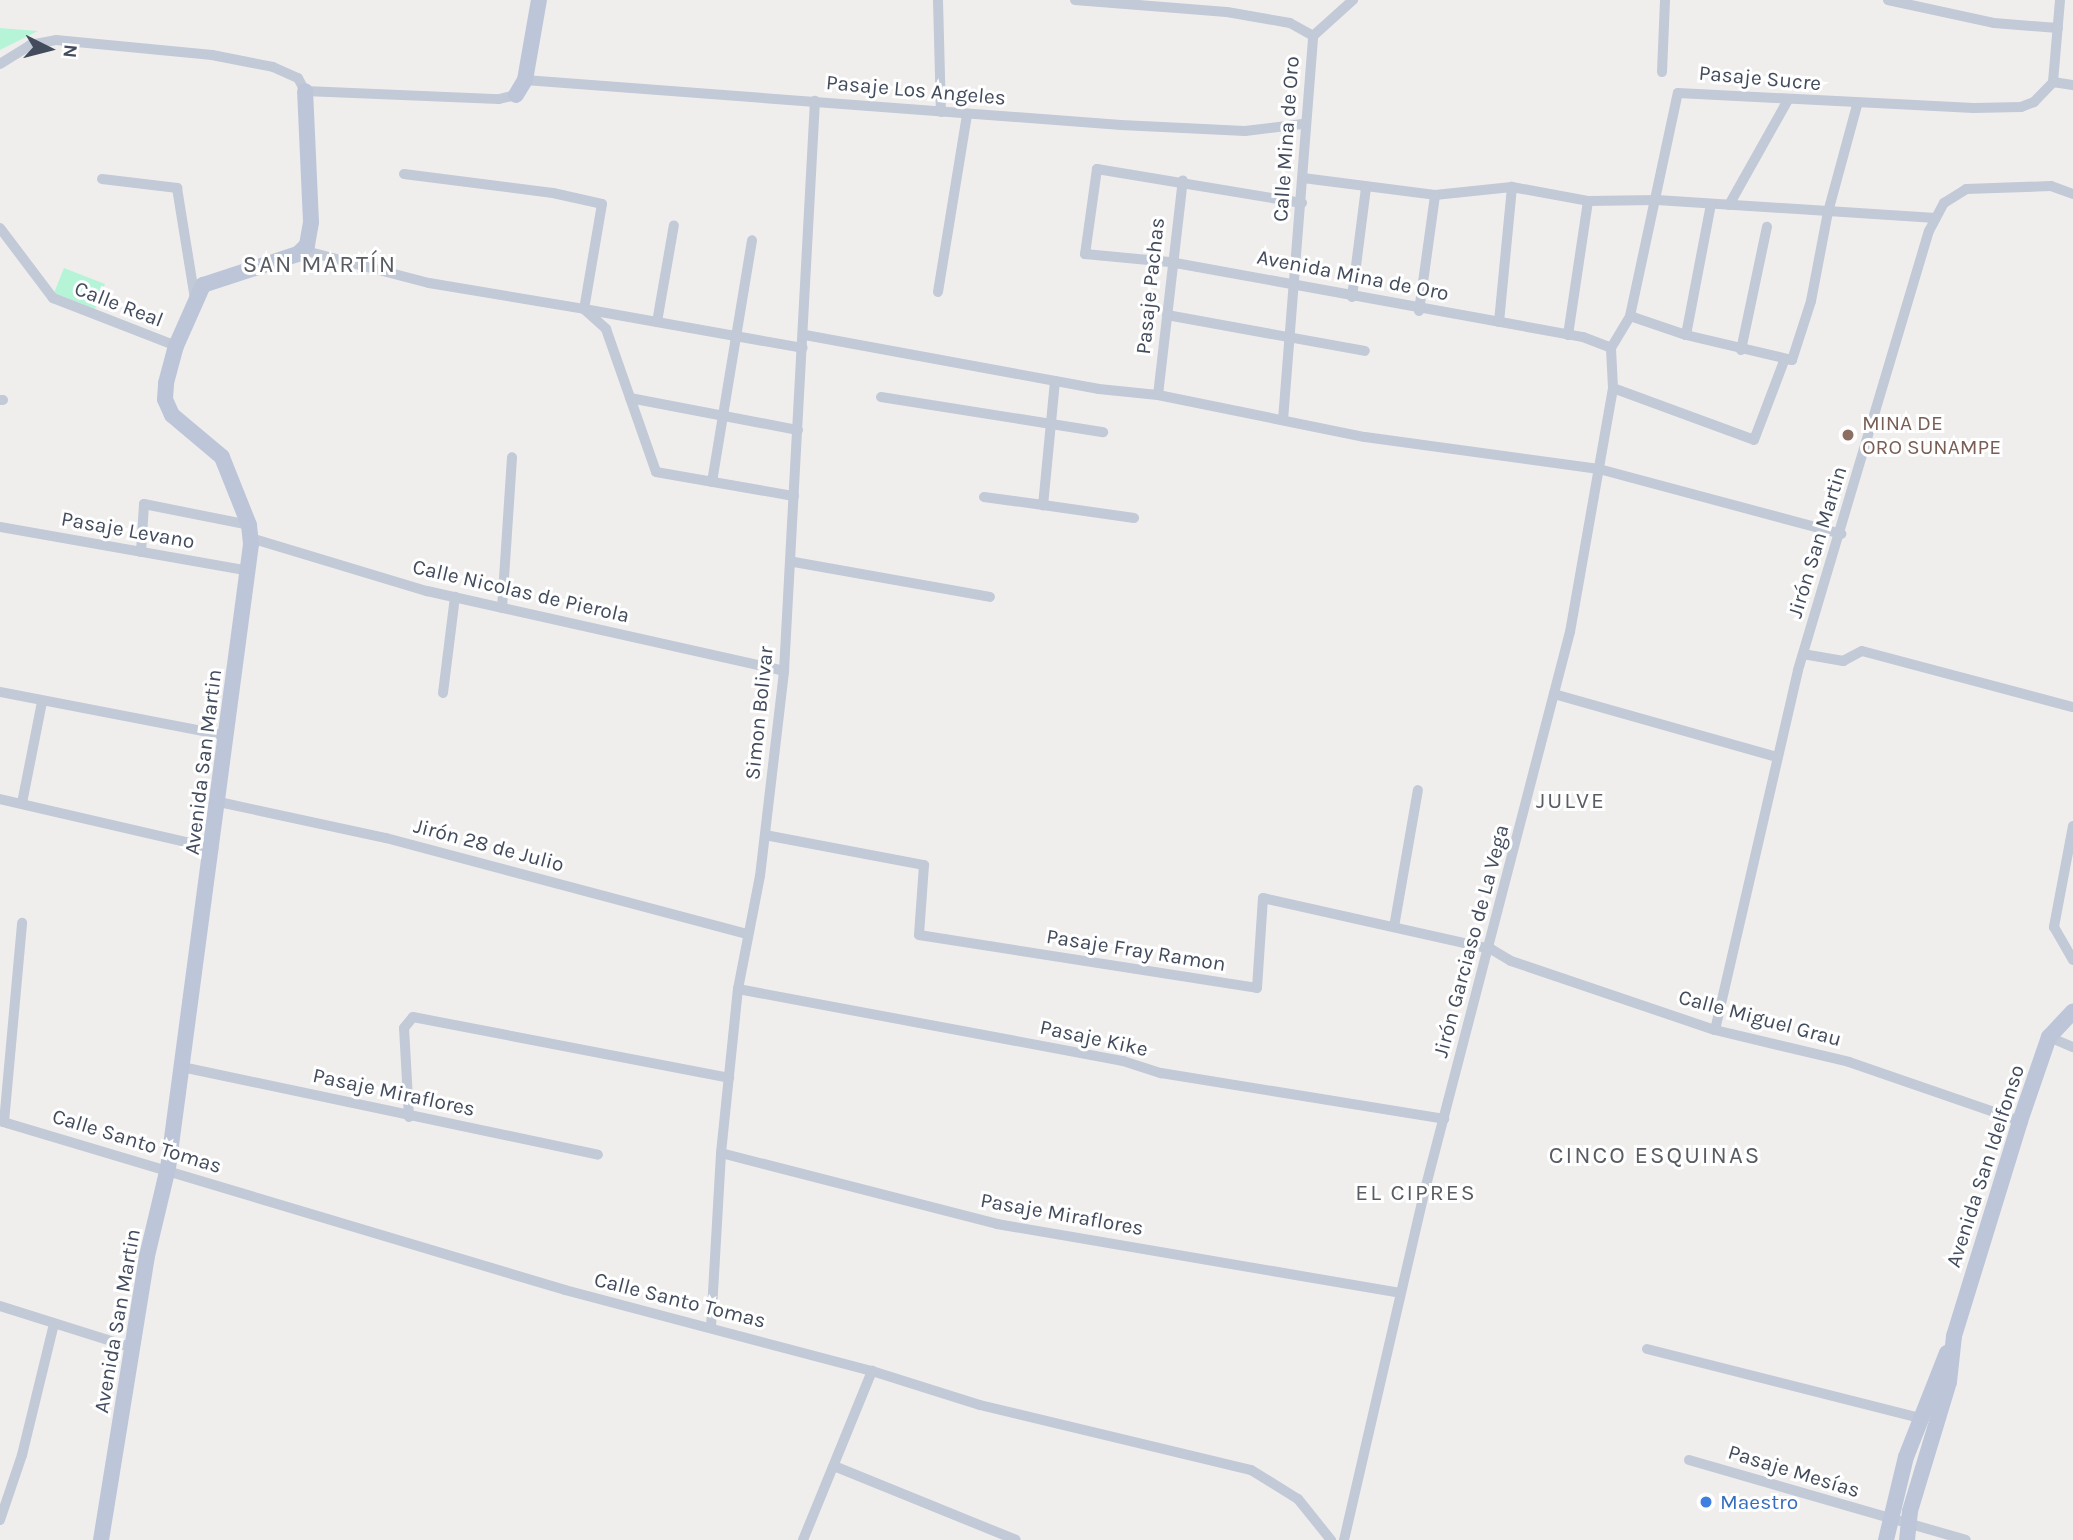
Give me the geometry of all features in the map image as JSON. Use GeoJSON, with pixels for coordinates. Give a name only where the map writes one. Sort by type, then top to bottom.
{"type":"FeatureCollection","features":[{"type":"Feature","properties":{"kind":"street"},"geometry":{"type":"LineString","coordinates":[[305,91],[499,99],[516,95],[525,80],[539,0]]}},
{"type":"Feature","properties":{"kind":"street"},"geometry":{"type":"LineString","coordinates":[[938,0],[942,113]]}},
{"type":"Feature","properties":{"kind":"street"},"geometry":{"type":"LineString","coordinates":[[1075,0],[1227,12],[1290,23],[1313,36],[1353,0]]}},
{"type":"Feature","properties":{"kind":"street"},"geometry":{"type":"LineString","coordinates":[[1662,72],[1665,0]]}},
{"type":"Feature","properties":{"kind":"street"},"geometry":{"type":"LineString","coordinates":[[1888,0],[1994,23],[2058,28]]}},
{"type":"Feature","properties":{"kind":"street"},"geometry":{"type":"LineString","coordinates":[[2060,0],[2053,82],[2073,85]]}},
{"type":"Feature","properties":{"kind":"street","name":"Calle Mina de Oro"},"geometry":{"type":"LineString","coordinates":[[1283,420],[1287,337],[1295,286],[1302,203],[1303,124],[1313,36]]}},
{"type":"Feature","properties":{"kind":"street"},"geometry":{"type":"LineString","coordinates":[[0,64],[30,45],[55,40],[188,50],[273,67],[298,78],[305,91],[311,222],[302,250],[429,283],[803,348]]}},
{"type":"Feature","properties":{"kind":"street","name":"Pasaje Los Angeles"},"geometry":{"type":"LineString","coordinates":[[525,80],[942,113],[1245,131],[1303,124]]}},
{"type":"Feature","properties":{"kind":"street","name":"Pasaje Sucre"},"geometry":{"type":"LineString","coordinates":[[1611,348],[1630,316],[1678,93],[1857,105],[2021,107],[2035,102],[2053,82]]}},
{"type":"Feature","properties":{"kind":"street"},"geometry":{"type":"LineString","coordinates":[[1729,205],[1788,100]]}},
{"type":"Feature","properties":{"kind":"street","name":"Simon Bolivar"},"geometry":{"type":"LineString","coordinates":[[711,1327],[721,1153],[738,989],[765,835],[784,671],[793,562],[803,348],[806,335],[815,101]]}},
{"type":"Feature","properties":{"kind":"street"},"geometry":{"type":"LineString","coordinates":[[1630,316],[1741,350],[1784,361],[1792,360],[1811,301],[1828,212],[1857,105]]}},
{"type":"Feature","properties":{"kind":"street"},"geometry":{"type":"LineString","coordinates":[[938,292],[967,114]]}},
{"type":"Feature","properties":{"kind":"street","name":"Avenida Mina de Oro"},"geometry":{"type":"LineString","coordinates":[[1182,180],[1097,169],[1085,254],[1170,262],[1419,311],[1569,335],[1611,348]]}},
{"type":"Feature","properties":{"kind":"street"},"geometry":{"type":"LineString","coordinates":[[404,174],[553,192],[602,204],[584,309]]}},
{"type":"Feature","properties":{"kind":"street"},"geometry":{"type":"LineString","coordinates":[[1303,178],[1435,195],[1512,187],[1588,201],[1657,200],[1935,218]]}},
{"type":"Feature","properties":{"kind":"street"},"geometry":{"type":"LineString","coordinates":[[102,179],[177,188],[195,299]]}},
{"type":"Feature","properties":{"kind":"street"},"geometry":{"type":"LineString","coordinates":[[1182,180],[1302,203]]}},
{"type":"Feature","properties":{"kind":"street","name":"Pasaje Pachas"},"geometry":{"type":"LineString","coordinates":[[1158,395],[1170,262],[1182,180]]}},
{"type":"Feature","properties":{"kind":"street","name":"Jirón San Martin"},"geometry":{"type":"LineString","coordinates":[[1715,1030],[1803,654],[1935,218],[1955,192],[1966,190],[2051,186],[2073,194]]}},
{"type":"Feature","properties":{"kind":"street"},"geometry":{"type":"LineString","coordinates":[[1352,297],[1366,187]]}},
{"type":"Feature","properties":{"kind":"street"},"geometry":{"type":"LineString","coordinates":[[1499,323],[1512,187]]}},
{"type":"Feature","properties":{"kind":"street"},"geometry":{"type":"LineString","coordinates":[[1419,311],[1435,195]]}},
{"type":"Feature","properties":{"kind":"street"},"geometry":{"type":"LineString","coordinates":[[1569,335],[1588,201]]}},
{"type":"Feature","properties":{"kind":"street"},"geometry":{"type":"LineString","coordinates":[[1686,335],[1711,204]]}},
{"type":"Feature","properties":{"kind":"street"},"geometry":{"type":"LineString","coordinates":[[657,322],[674,225]]}},
{"type":"Feature","properties":{"kind":"street"},"geometry":{"type":"LineString","coordinates":[[1741,350],[1767,227]]}},
{"type":"Feature","properties":{"kind":"street","name":"Calle Real"},"geometry":{"type":"LineString","coordinates":[[0,228],[53,298],[176,346]]}},
{"type":"Feature","properties":{"kind":"street"},"geometry":{"type":"LineString","coordinates":[[712,482],[734,336],[752,240]]}},
{"type":"Feature","properties":{"kind":"street","name":"Avenida San Martin"},"geometry":{"type":"LineString","coordinates":[[101,1540],[147,1256],[168,1168],[249,571],[250,532],[222,457],[172,415],[165,399],[176,346],[203,285],[302,250]]}},
{"type":"Feature","properties":{"kind":"street"},"geometry":{"type":"LineString","coordinates":[[584,309],[606,329],[650,467],[656,472],[794,496]]}},
{"type":"Feature","properties":{"kind":"street"},"geometry":{"type":"LineString","coordinates":[[1167,315],[1365,351]]}},
{"type":"Feature","properties":{"kind":"street"},"geometry":{"type":"LineString","coordinates":[[806,335],[1055,381],[1158,395],[1365,437],[1599,469],[1840,534]]}},
{"type":"Feature","properties":{"kind":"street","name":"Jirón Garciaso de La Vega"},"geometry":{"type":"LineString","coordinates":[[1344,1540],[1400,1293],[1491,948],[1554,694],[1613,388],[1611,348]]}},
{"type":"Feature","properties":{"kind":"street"},"geometry":{"type":"LineString","coordinates":[[1613,388],[1754,440],[1784,361]]}},
{"type":"Feature","properties":{"kind":"street"},"geometry":{"type":"LineString","coordinates":[[1043,506],[1055,381]]}},
{"type":"Feature","properties":{"kind":"street"},"geometry":{"type":"LineString","coordinates":[[881,397],[1104,432]]}},
{"type":"Feature","properties":{"kind":"street"},"geometry":{"type":"LineString","coordinates":[[630,398],[798,430]]}},
{"type":"Feature","properties":{"kind":"street"},"geometry":{"type":"LineString","coordinates":[[502,608],[512,457]]}},
{"type":"Feature","properties":{"kind":"street"},"geometry":{"type":"LineString","coordinates":[[984,497],[1134,518]]}},
{"type":"Feature","properties":{"kind":"street","name":"Calle Nicolas de Pierola"},"geometry":{"type":"LineString","coordinates":[[141,552],[144,504],[250,532],[454,597],[784,671]]}},
{"type":"Feature","properties":{"kind":"street","name":"Pasaje Levano"},"geometry":{"type":"LineString","coordinates":[[0,527],[249,571]]}},
{"type":"Feature","properties":{"kind":"street"},"geometry":{"type":"LineString","coordinates":[[793,562],[990,597]]}},
{"type":"Feature","properties":{"kind":"street"},"geometry":{"type":"LineString","coordinates":[[443,693],[454,597]]}},
{"type":"Feature","properties":{"kind":"street"},"geometry":{"type":"LineString","coordinates":[[1803,654],[1843,661],[1861,652],[2073,707]]}},
{"type":"Feature","properties":{"kind":"street"},"geometry":{"type":"LineString","coordinates":[[0,692],[228,736]]}},
{"type":"Feature","properties":{"kind":"street"},"geometry":{"type":"LineString","coordinates":[[1554,694],[1777,757]]}},
{"type":"Feature","properties":{"kind":"street"},"geometry":{"type":"LineString","coordinates":[[22,803],[43,702]]}},
{"type":"Feature","properties":{"kind":"street"},"geometry":{"type":"LineString","coordinates":[[1394,927],[1418,790]]}},
{"type":"Feature","properties":{"kind":"street"},"geometry":{"type":"LineString","coordinates":[[0,799],[213,848]]}},
{"type":"Feature","properties":{"kind":"street","name":"Jirón 28 de Julio"},"geometry":{"type":"LineString","coordinates":[[219,802],[386,838],[746,934]]}},
{"type":"Feature","properties":{"kind":"street"},"geometry":{"type":"LineString","coordinates":[[2073,826],[2054,927],[2057,939],[2073,960]]}},
{"type":"Feature","properties":{"kind":"street","name":"Pasaje Fray Ramon"},"geometry":{"type":"LineString","coordinates":[[765,835],[924,865],[919,935],[1257,988],[1263,898],[1491,948]]}},
{"type":"Feature","properties":{"kind":"street"},"geometry":{"type":"LineString","coordinates":[[2,1121],[22,922]]}},
{"type":"Feature","properties":{"kind":"street","name":"Calle Miguel Grau"},"geometry":{"type":"LineString","coordinates":[[1491,948],[1511,961],[1715,1030],[1849,1062],[2021,1121]]}},
{"type":"Feature","properties":{"kind":"street","name":"Pasaje Kike"},"geometry":{"type":"LineString","coordinates":[[738,989],[1123,1061],[1161,1073],[1444,1119]]}},
{"type":"Feature","properties":{"kind":"street","name":"Avenida San Idelfonso"},"geometry":{"type":"LineString","coordinates":[[1886,1540],[1887,1519],[1920,1418],[1953,1342],[2049,1037],[2073,1011]]}},
{"type":"Feature","properties":{"kind":"street"},"geometry":{"type":"LineString","coordinates":[[409,1116],[404,1028],[412,1017],[729,1078]]}},
{"type":"Feature","properties":{"kind":"street"},"geometry":{"type":"LineString","coordinates":[[2049,1037],[2073,1047]]}},
{"type":"Feature","properties":{"kind":"street","name":"Pasaje Miraflores"},"geometry":{"type":"LineString","coordinates":[[182,1067],[598,1155]]}},
{"type":"Feature","properties":{"kind":"street","name":"Calle Santo Tomas"},"geometry":{"type":"LineString","coordinates":[[2,1121],[168,1168],[326,1221],[872,1371],[980,1405],[1251,1470],[1298,1499],[1331,1540]]}},
{"type":"Feature","properties":{"kind":"street","name":"Pasaje Miraflores"},"geometry":{"type":"LineString","coordinates":[[721,1153],[997,1224],[1400,1293]]}},
{"type":"Feature","properties":{"kind":"street"},"geometry":{"type":"LineString","coordinates":[[0,1306],[133,1348]]}},
{"type":"Feature","properties":{"kind":"street"},"geometry":{"type":"LineString","coordinates":[[0,1520],[22,1455],[54,1324]]}},
{"type":"Feature","properties":{"kind":"street","name":"Avenida San Idelfonso"},"geometry":{"type":"LineString","coordinates":[[1907,1540],[1909,1521],[1949,1382],[1953,1342]]}},
{"type":"Feature","properties":{"kind":"street"},"geometry":{"type":"LineString","coordinates":[[1647,1349],[1920,1418]]}},
{"type":"Feature","properties":{"kind":"street"},"geometry":{"type":"LineString","coordinates":[[803,1540],[872,1371]]}},
{"type":"Feature","properties":{"kind":"street","name":"Pasaje Mesías"},"geometry":{"type":"LineString","coordinates":[[1689,1460],[1887,1519],[1909,1521],[1966,1540]]}},
{"type":"Feature","properties":{"kind":"street"},"geometry":{"type":"LineString","coordinates":[[834,1466],[1016,1540]]}},
{"type":"Feature","properties":{"kind":"green space"},"geometry":{"type":"Polygon","coordinates":[[[0,28],[38,31],[0,50],[0,28]]]}},
{"type":"Feature","properties":{"kind":"green space"},"geometry":{"type":"Polygon","coordinates":[[[64,268],[105,284],[95,309],[54,293],[64,268]]]}},
{"type":"Feature","properties":{"kind":"place","name":"MINA DE ORO SUNAMPE"},"geometry":{"type":"Point","coordinates":[1848,435]}},
{"type":"Feature","properties":{"kind":"place","name":"Maestro"},"geometry":{"type":"Point","coordinates":[1706,1502]}},
{"type":"Feature","properties":{"kind":"district","name":"SAN MARTÍN"},"geometry":{"type":"Point","coordinates":[320,265]}},
{"type":"Feature","properties":{"kind":"district","name":"JULVE"},"geometry":{"type":"Point","coordinates":[1571,801]}},
{"type":"Feature","properties":{"kind":"district","name":"CINCO ESQUINAS"},"geometry":{"type":"Point","coordinates":[1655,1156]}},
{"type":"Feature","properties":{"kind":"district","name":"EL CIPRES"},"geometry":{"type":"Point","coordinates":[1416,1193]}}]}
